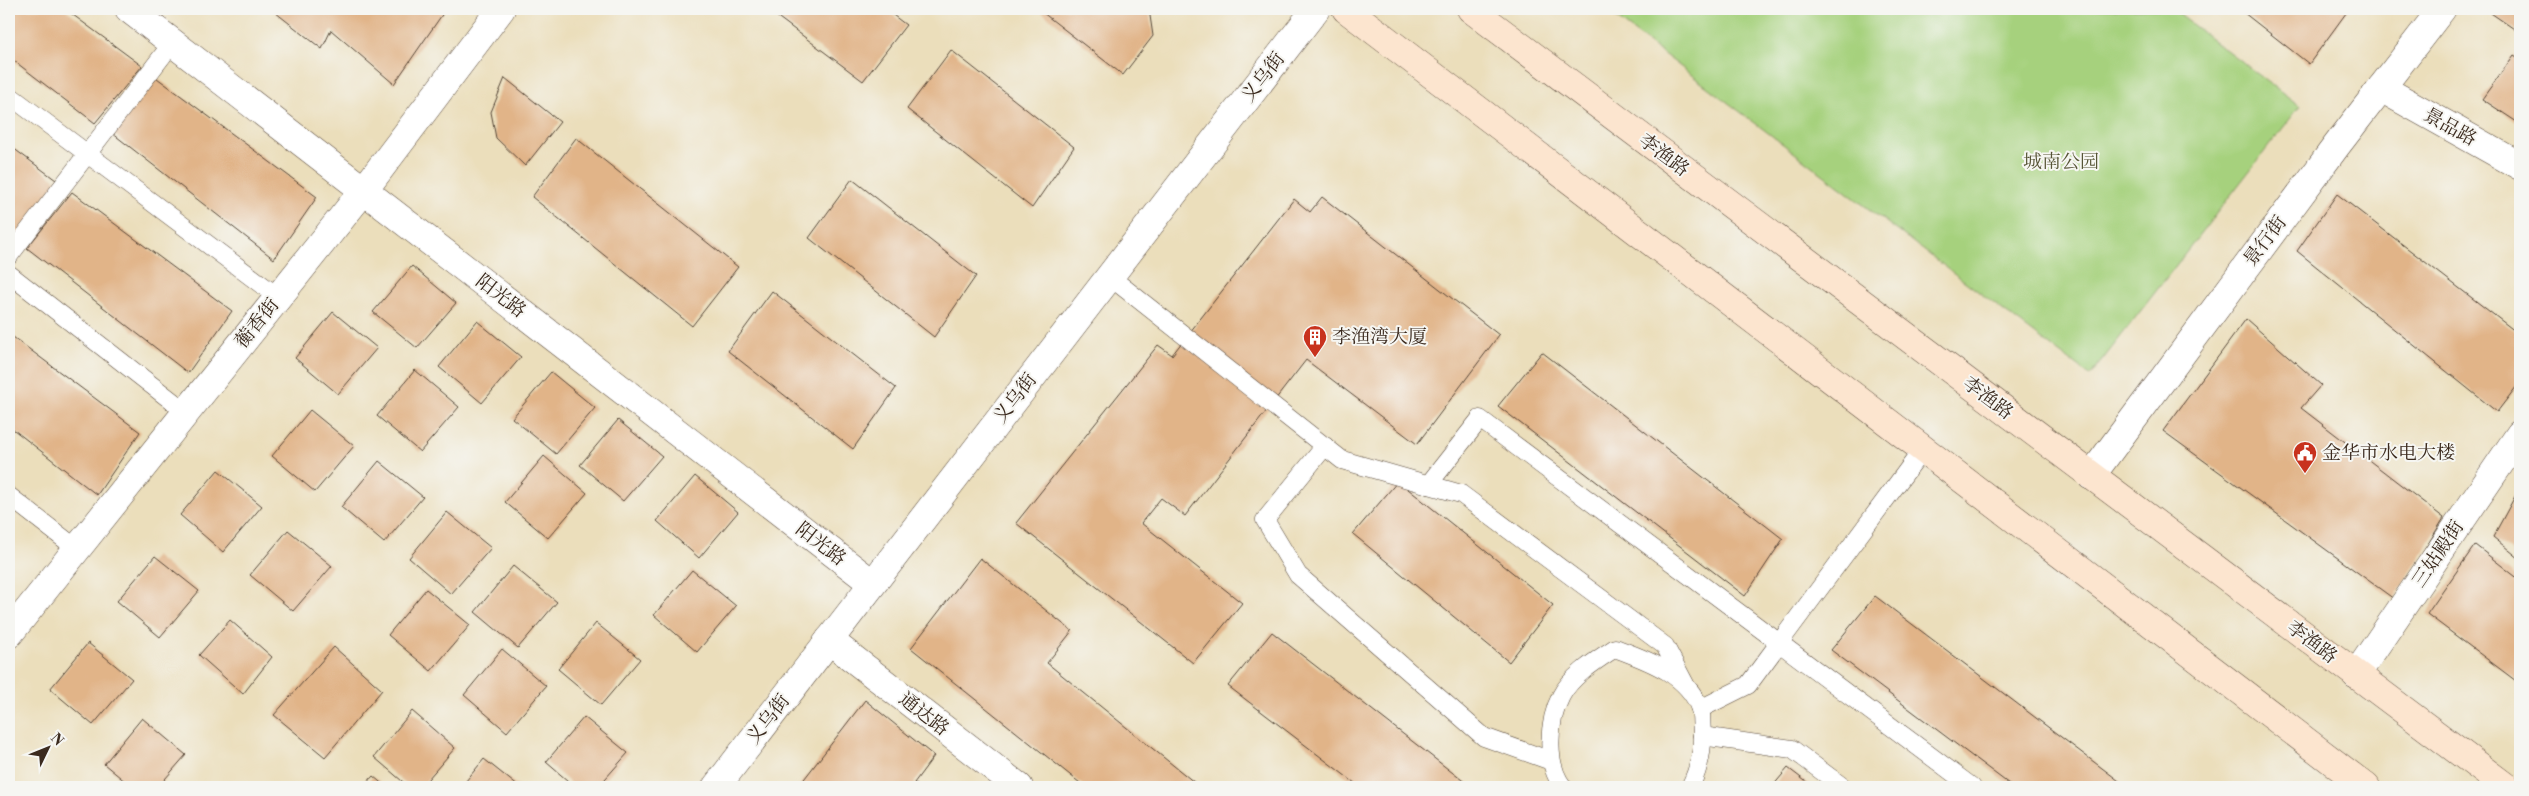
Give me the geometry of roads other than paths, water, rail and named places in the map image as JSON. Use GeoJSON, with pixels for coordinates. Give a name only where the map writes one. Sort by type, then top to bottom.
{"type":"FeatureCollection","features":[{"type":"Feature","properties":{"kind":"main road"},"geometry":{"type":"LineString","coordinates":[[1346,9],[2366,787]]}},
{"type":"Feature","properties":{"kind":"main road","name":"李渔路"},"geometry":{"type":"LineString","coordinates":[[1471,9],[2506,787]]}},
{"type":"Feature","properties":{"kind":"street","name":"阳光路"},"geometry":{"type":"LineString","coordinates":[[129,9],[872,583]]}},
{"type":"Feature","properties":{"kind":"street","name":"蘅香街"},"geometry":{"type":"LineString","coordinates":[[9,634],[364,190],[501,9]]}},
{"type":"Feature","properties":{"kind":"street","name":"义乌街"},"geometry":{"type":"LineString","coordinates":[[716,787],[1316,9]]}},
{"type":"Feature","properties":{"kind":"street","name":"景行街"},"geometry":{"type":"LineString","coordinates":[[2091,476],[2442,9]]}},
{"type":"Feature","properties":{"kind":"street","name":"景品路"},"geometry":{"type":"LineString","coordinates":[[2381,88],[2520,166]]}},
{"type":"Feature","properties":{"kind":"street","name":"三姑殿街"},"geometry":{"type":"LineString","coordinates":[[2356,674],[2520,434]]}},
{"type":"Feature","properties":{"kind":"street","name":"通达路"},"geometry":{"type":"LineString","coordinates":[[829,640],[1019,787]]}},
{"type":"Feature","properties":{"kind":"lane"},"geometry":{"type":"LineString","coordinates":[[9,256],[173,42]]}},
{"type":"Feature","properties":{"kind":"lane"},"geometry":{"type":"LineString","coordinates":[[9,95],[278,297]]}},
{"type":"Feature","properties":{"kind":"lane"},"geometry":{"type":"LineString","coordinates":[[9,274],[186,412]]}},
{"type":"Feature","properties":{"kind":"lane"},"geometry":{"type":"LineString","coordinates":[[1109,276],[1342,460],[1461,494],[1666,646],[1700,709],[1702,736],[1700,767],[1690,787]]}},
{"type":"Feature","properties":{"kind":"lane"},"geometry":{"type":"LineString","coordinates":[[1428,485],[1480,419],[1972,787]]}},
{"type":"Feature","properties":{"kind":"lane"},"geometry":{"type":"LineString","coordinates":[[1325,446],[1264,520],[1298,575],[1484,737],[1551,761]]}},
{"type":"Feature","properties":{"kind":"lane"},"geometry":{"type":"LineString","coordinates":[[1700,709],[1748,685],[1923,449]]}},
{"type":"Feature","properties":{"kind":"lane"},"geometry":{"type":"LineString","coordinates":[[9,496],[76,549]]}},
{"type":"Feature","properties":{"kind":"lane"},"geometry":{"type":"LineString","coordinates":[[1563,787],[1551,761],[1550,733],[1561,695],[1589,664],[1616,648],[1654,663],[1685,684]]}},
{"type":"Feature","properties":{"kind":"lane"},"geometry":{"type":"LineString","coordinates":[[1702,736],[1792,749],[1843,787]]}},
{"type":"Feature","properties":{"kind":"place","name":"李渔湾大厦"},"geometry":{"type":"Point","coordinates":[1315,358]}},
{"type":"Feature","properties":{"kind":"place","name":"金华市水电大楼"},"geometry":{"type":"Point","coordinates":[2305,474]}},
{"type":"Feature","properties":{"kind":"park label","name":"城南公园"},"geometry":{"type":"Point","coordinates":[2061,162]}}]}
